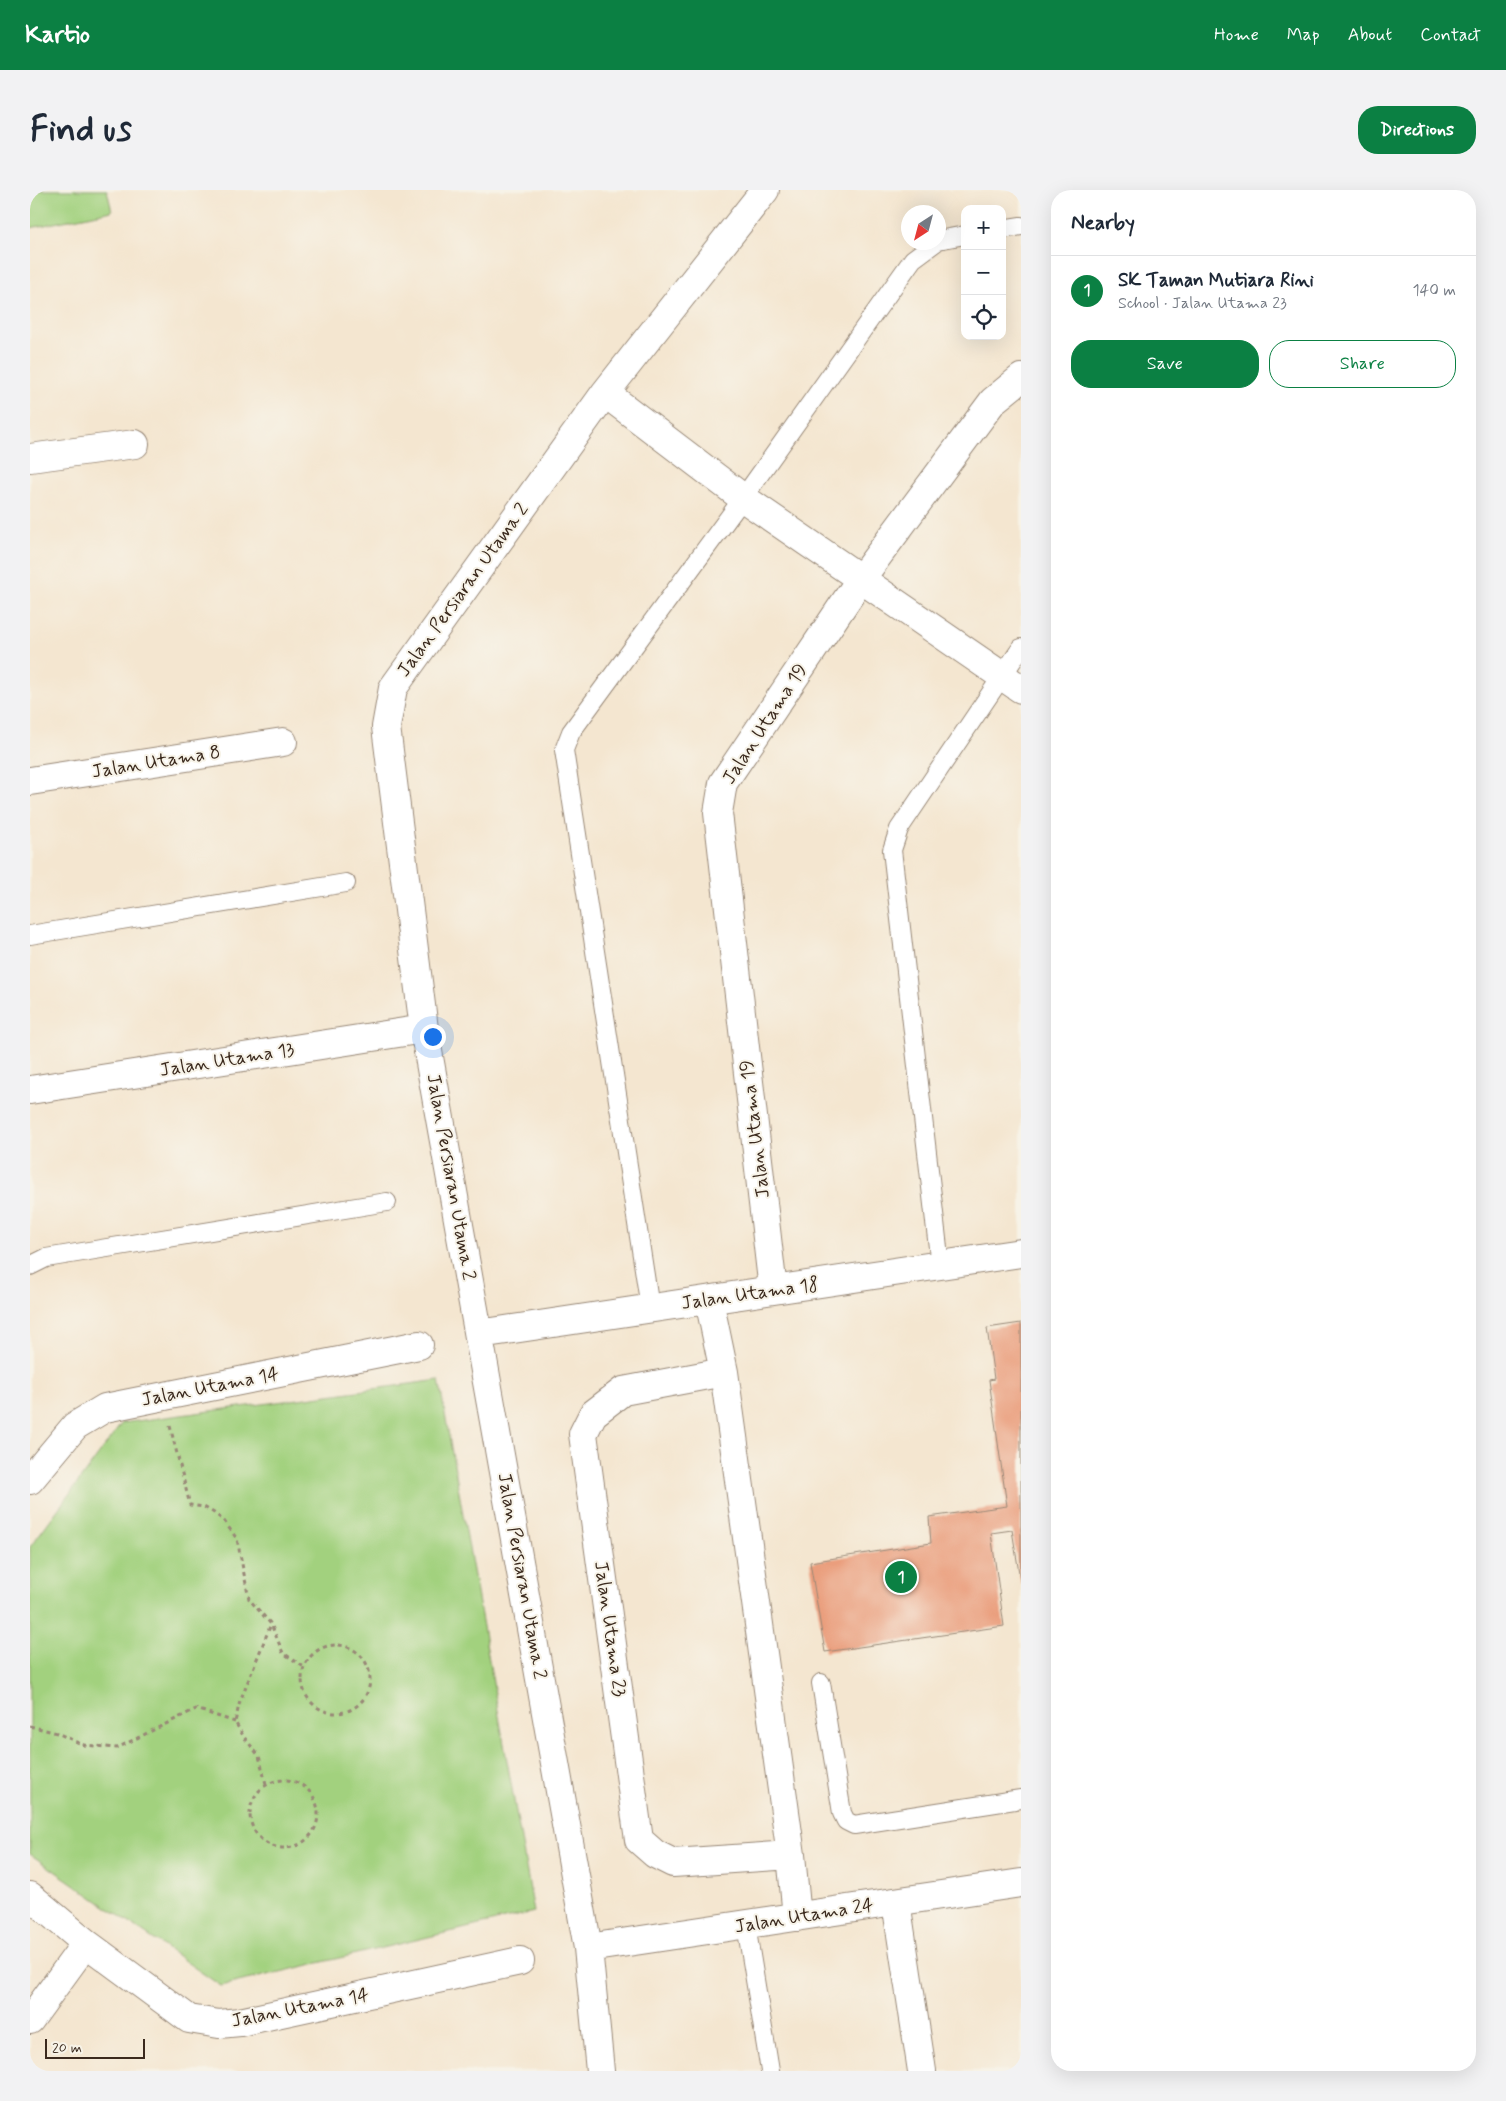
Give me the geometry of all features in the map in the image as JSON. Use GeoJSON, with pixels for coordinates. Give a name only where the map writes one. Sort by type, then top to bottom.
{"type":"FeatureCollection","features":[{"type":"Feature","properties":{"kind":"street","name":"Jalan Persiaran Utama 2"},"geometry":{"type":"LineString","coordinates":[[600,2071],[588,1948],[424,1029],[386,727],[393,688],[605,393],[765,190]]}},
{"type":"Feature","properties":{"kind":"street","name":"Jalan Utama 19"},"geometry":{"type":"LineString","coordinates":[[773,1290],[718,813],[723,782],[860,580],[993,401],[1021,378]]}},
{"type":"Feature","properties":{"kind":"street"},"geometry":{"type":"LineString","coordinates":[[605,393],[743,498],[1012,683]]}},
{"type":"Feature","properties":{"kind":"street"},"geometry":{"type":"LineString","coordinates":[[30,458],[135,444]]}},
{"type":"Feature","properties":{"kind":"street","name":"Jalan Utama 8"},"geometry":{"type":"LineString","coordinates":[[30,781],[283,742]]}},
{"type":"Feature","properties":{"kind":"street","name":"Jalan Utama 13"},"geometry":{"type":"LineString","coordinates":[[30,1090],[424,1029]]}},
{"type":"Feature","properties":{"kind":"street","name":"Jalan Utama 18"},"geometry":{"type":"LineString","coordinates":[[479,1334],[1021,1253]]}},
{"type":"Feature","properties":{"kind":"street"},"geometry":{"type":"LineString","coordinates":[[709,1300],[724,1372],[791,1855],[797,1917]]}},
{"type":"Feature","properties":{"kind":"street","name":"Jalan Utama 14"},"geometry":{"type":"LineString","coordinates":[[30,1480],[75,1426],[105,1408],[419,1345]]}},
{"type":"Feature","properties":{"kind":"street","name":"Jalan Utama 23"},"geometry":{"type":"LineString","coordinates":[[724,1372],[624,1391],[593,1414],[583,1434],[639,1840],[655,1854],[673,1863],[791,1855]]}},
{"type":"Feature","properties":{"kind":"street","name":"Jalan Utama 24"},"geometry":{"type":"LineString","coordinates":[[588,1948],[1021,1883]]}},
{"type":"Feature","properties":{"kind":"street","name":"Jalan Utama 14"},"geometry":{"type":"LineString","coordinates":[[30,1896],[86,1943],[188,2019],[219,2024],[240,2022],[520,1961]]}},
{"type":"Feature","properties":{"kind":"street"},"geometry":{"type":"LineString","coordinates":[[896,1902],[922,2071]]}},
{"type":"Feature","properties":{"kind":"street"},"geometry":{"type":"LineString","coordinates":[[30,2020],[86,1943]]}},
{"type":"Feature","properties":{"kind":"lane"},"geometry":{"type":"LineString","coordinates":[[1006,228],[1021,226]]}},
{"type":"Feature","properties":{"kind":"lane"},"geometry":{"type":"LineString","coordinates":[[946,240],[961,236]]}},
{"type":"Feature","properties":{"kind":"lane"},"geometry":{"type":"LineString","coordinates":[[650,1308],[564,750],[571,732],[743,498],[913,259],[926,250]]}},
{"type":"Feature","properties":{"kind":"lane"},"geometry":{"type":"LineString","coordinates":[[940,1265],[892,850],[898,829],[1012,683],[1021,648]]}},
{"type":"Feature","properties":{"kind":"lane"},"geometry":{"type":"LineString","coordinates":[[30,935],[346,883]]}},
{"type":"Feature","properties":{"kind":"lane"},"geometry":{"type":"LineString","coordinates":[[30,1266],[46,1258],[386,1202]]}},
{"type":"Feature","properties":{"kind":"lane"},"geometry":{"type":"LineString","coordinates":[[820,1683],[842,1813],[846,1821],[854,1825],[1021,1799]]}},
{"type":"Feature","properties":{"kind":"lane"},"geometry":{"type":"LineString","coordinates":[[746,1925],[770,2071]]}},
{"type":"Feature","properties":{"kind":"path"},"geometry":{"type":"LineString","coordinates":[[164,1396],[190,1505],[204,1507],[214,1513],[224,1521],[237,1539],[249,1599],[271,1624],[283,1653],[304,1667]]}},
{"type":"Feature","properties":{"kind":"path"},"geometry":{"type":"LineString","coordinates":[[235,1722],[240,1701],[271,1624]]}},
{"type":"Feature","properties":{"kind":"path"},"geometry":{"type":"LineString","coordinates":[[327,1646],[348,1646],[358,1652],[370,1670],[371,1682],[368,1693],[352,1709],[341,1713],[329,1712],[319,1708],[310,1700],[304,1690],[302,1678],[304,1667],[309,1658],[327,1646]]}},
{"type":"Feature","properties":{"kind":"path"},"geometry":{"type":"LineString","coordinates":[[30,1726],[57,1733],[84,1744],[117,1748],[196,1709],[235,1722],[259,1756],[266,1784]]}},
{"type":"Feature","properties":{"kind":"path"},"geometry":{"type":"LineString","coordinates":[[288,1779],[309,1789],[319,1809],[314,1832],[307,1840],[297,1846],[286,1848],[265,1842],[256,1834],[251,1824],[250,1812],[255,1797],[266,1784],[288,1779]]}},
{"type":"Feature","properties":{"kind":"green space"},"geometry":{"type":"Polygon","coordinates":[[[30,190],[107,190],[112,211],[30,228],[30,190]]]}},
{"type":"Feature","properties":{"kind":"green space"},"geometry":{"type":"Polygon","coordinates":[[[439,1380],[534,1912],[221,1986],[30,1854],[30,1547],[122,1423],[439,1380]]]}},
{"type":"Feature","properties":{"kind":"building"},"geometry":{"type":"Polygon","coordinates":[[[1021,1323],[1021,1585],[1012,1530],[991,1533],[1004,1626],[825,1652],[810,1562],[931,1543],[929,1517],[1007,1506],[989,1380],[994,1379],[987,1328],[1021,1323]]]}},
{"type":"Feature","properties":{"kind":"place","name":"SK Taman Mutiara Rini"},"geometry":{"type":"Point","coordinates":[901,1577]}}]}
